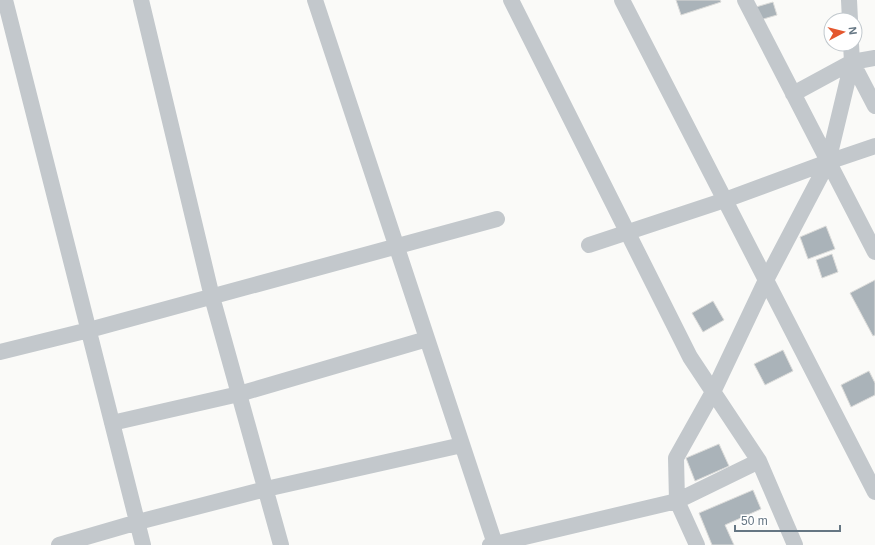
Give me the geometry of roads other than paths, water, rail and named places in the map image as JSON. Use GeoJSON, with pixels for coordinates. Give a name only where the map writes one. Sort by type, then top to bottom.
{"type":"FeatureCollection","features":[{"type":"Feature","properties":{"kind":"street"},"geometry":{"type":"LineString","coordinates":[[5,0],[144,545]]}},
{"type":"Feature","properties":{"kind":"street"},"geometry":{"type":"LineString","coordinates":[[141,0],[212,297],[281,545]]}},
{"type":"Feature","properties":{"kind":"street"},"geometry":{"type":"LineString","coordinates":[[315,0],[462,445],[492,544],[677,501],[759,461]]}},
{"type":"Feature","properties":{"kind":"street"},"geometry":{"type":"LineString","coordinates":[[511,0],[690,357],[759,461],[796,545]]}},
{"type":"Feature","properties":{"kind":"street"},"geometry":{"type":"LineString","coordinates":[[622,0],[875,492]]}},
{"type":"Feature","properties":{"kind":"street"},"geometry":{"type":"LineString","coordinates":[[745,0],[828,162],[871,234],[875,252]]}},
{"type":"Feature","properties":{"kind":"street"},"geometry":{"type":"LineString","coordinates":[[849,0],[850,12]]}},
{"type":"Feature","properties":{"kind":"street"},"geometry":{"type":"LineString","coordinates":[[697,545],[677,501],[676,458],[713,392],[766,280],[828,162],[852,62],[851,52]]}},
{"type":"Feature","properties":{"kind":"street"},"geometry":{"type":"LineString","coordinates":[[793,94],[852,62],[875,58]]}},
{"type":"Feature","properties":{"kind":"street"},"geometry":{"type":"LineString","coordinates":[[852,62],[875,106]]}},
{"type":"Feature","properties":{"kind":"street"},"geometry":{"type":"LineString","coordinates":[[589,245],[725,200],[875,146]]}},
{"type":"Feature","properties":{"kind":"street"},"geometry":{"type":"LineString","coordinates":[[0,352],[89,330],[496,219]]}},
{"type":"Feature","properties":{"kind":"street"},"geometry":{"type":"LineString","coordinates":[[112,422],[239,394],[427,339]]}},
{"type":"Feature","properties":{"kind":"street"},"geometry":{"type":"LineString","coordinates":[[59,545],[138,522],[266,489],[462,445]]}}]}
